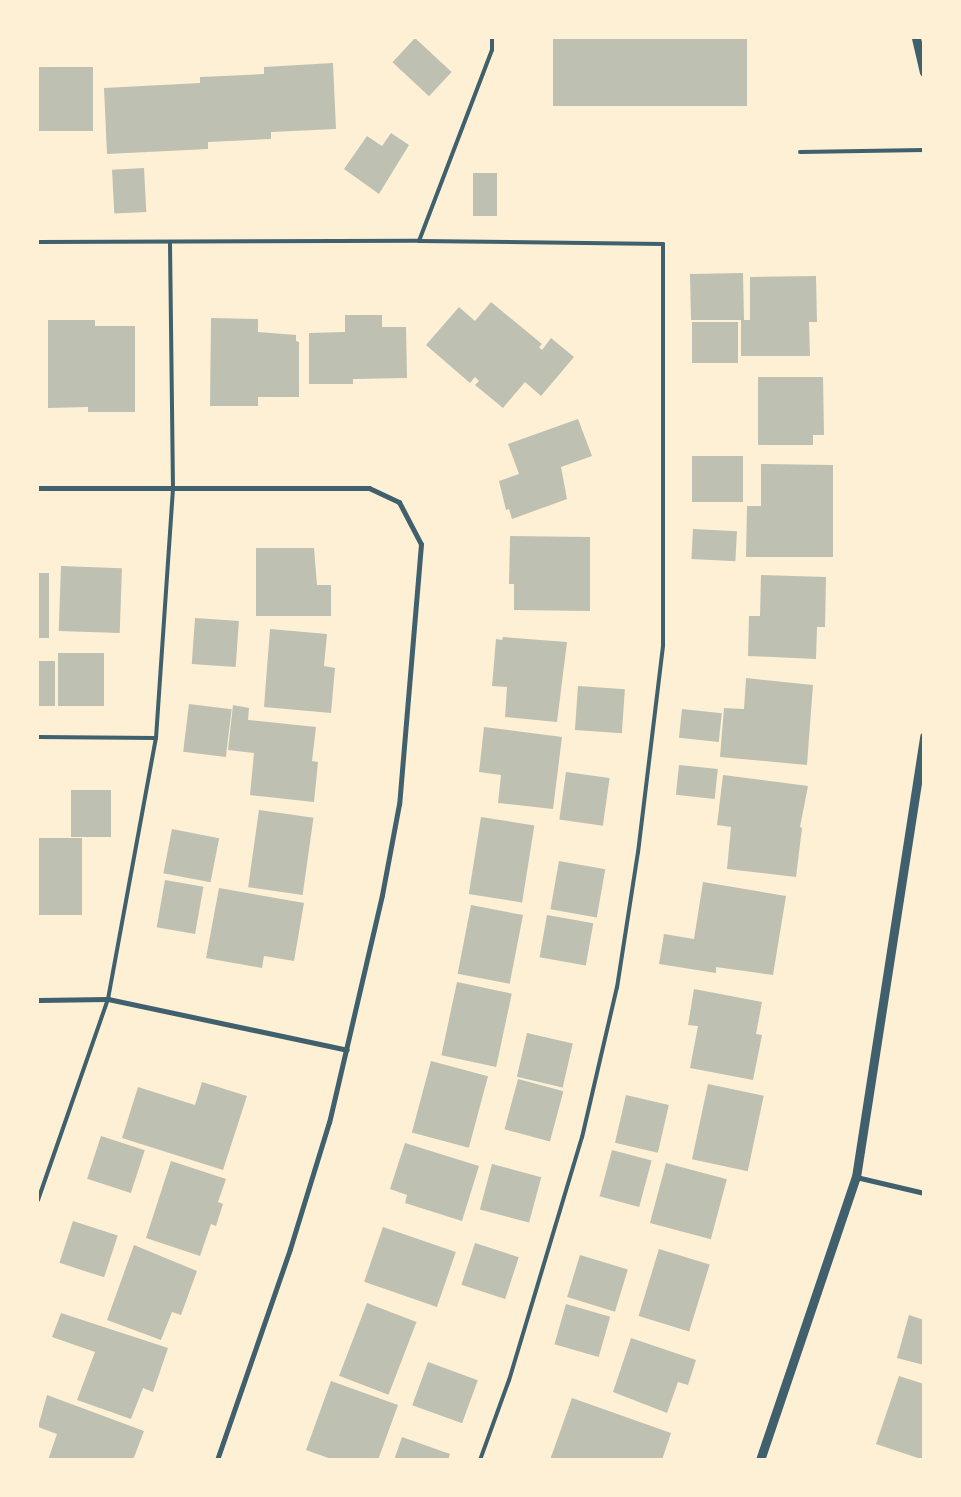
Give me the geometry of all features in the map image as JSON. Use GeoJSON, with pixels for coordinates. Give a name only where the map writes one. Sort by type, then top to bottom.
{"type":"FeatureCollection","features":[{"type":"Feature","properties":{"kind":"street"},"geometry":{"type":"LineString","coordinates":[[916,38],[924,72]]}},
{"type":"Feature","properties":{"kind":"street"},"geometry":{"type":"LineString","coordinates":[[38,488],[369,488],[399,502],[421,544],[399,804],[382,895],[347,1050],[290,1249],[217,1460]]}},
{"type":"Feature","properties":{"kind":"street"},"geometry":{"type":"LineString","coordinates":[[760,1460],[856,1177],[924,736]]}},
{"type":"Feature","properties":{"kind":"street"},"geometry":{"type":"LineString","coordinates":[[38,1000],[108,999],[347,1050]]}},
{"type":"Feature","properties":{"kind":"street"},"geometry":{"type":"LineString","coordinates":[[856,1177],[924,1193]]}},
{"type":"Feature","properties":{"kind":"lane"},"geometry":{"type":"LineString","coordinates":[[419,241],[492,50],[492,38]]}},
{"type":"Feature","properties":{"kind":"lane"},"geometry":{"type":"LineString","coordinates":[[800,152],[924,150]]}},
{"type":"Feature","properties":{"kind":"lane"},"geometry":{"type":"LineString","coordinates":[[38,242],[419,241],[663,244],[663,646],[638,852],[617,987],[582,1137],[510,1380],[480,1460]]}},
{"type":"Feature","properties":{"kind":"lane"},"geometry":{"type":"LineString","coordinates":[[38,1200],[108,999],[156,738],[173,489],[170,242]]}},
{"type":"Feature","properties":{"kind":"lane"},"geometry":{"type":"LineString","coordinates":[[38,737],[156,738]]}},
{"type":"Feature","properties":{"kind":"building"},"geometry":{"type":"Polygon","coordinates":[[[415,38],[452,72],[429,96],[392,62],[415,38]]]}},
{"type":"Feature","properties":{"kind":"building"},"geometry":{"type":"Polygon","coordinates":[[[553,38],[747,38],[747,106],[553,106],[553,38]]]}},
{"type":"Feature","properties":{"kind":"building"},"geometry":{"type":"Polygon","coordinates":[[[333,63],[336,129],[271,132],[271,139],[208,142],[208,149],[107,154],[104,88],[200,83],[200,77],[264,74],[264,67],[333,63]]]}},
{"type":"Feature","properties":{"kind":"building"},"geometry":{"type":"Polygon","coordinates":[[[38,67],[93,67],[93,131],[38,131],[38,67]]]}},
{"type":"Feature","properties":{"kind":"building"},"geometry":{"type":"Polygon","coordinates":[[[391,133],[409,145],[379,194],[344,169],[367,136],[382,146],[391,133]]]}},
{"type":"Feature","properties":{"kind":"building"},"geometry":{"type":"Polygon","coordinates":[[[144,168],[146,212],[114,214],[112,170],[144,168]]]}},
{"type":"Feature","properties":{"kind":"building"},"geometry":{"type":"Polygon","coordinates":[[[473,173],[497,173],[497,216],[473,216],[473,173]]]}},
{"type":"Feature","properties":{"kind":"building"},"geometry":{"type":"Polygon","coordinates":[[[743,273],[744,320],[750,320],[750,277],[816,276],[817,322],[809,322],[810,356],[741,356],[741,320],[691,320],[690,274],[743,273]]]}},
{"type":"Feature","properties":{"kind":"building"},"geometry":{"type":"Polygon","coordinates":[[[491,302],[542,344],[539,347],[542,350],[551,338],[574,357],[541,396],[525,382],[503,408],[475,385],[479,381],[475,377],[470,383],[426,345],[459,307],[475,321],[491,302]]]}},
{"type":"Feature","properties":{"kind":"building"},"geometry":{"type":"Polygon","coordinates":[[[345,315],[382,315],[382,327],[406,327],[407,378],[353,379],[353,384],[309,384],[309,333],[345,332],[345,315]]]}},
{"type":"Feature","properties":{"kind":"building"},"geometry":{"type":"Polygon","coordinates":[[[211,318],[258,319],[258,332],[296,335],[296,341],[299,342],[299,397],[258,397],[258,406],[210,406],[211,318]]]}},
{"type":"Feature","properties":{"kind":"building"},"geometry":{"type":"Polygon","coordinates":[[[48,320],[95,320],[95,326],[135,326],[135,412],[88,412],[88,407],[48,408],[48,320]]]}},
{"type":"Feature","properties":{"kind":"building"},"geometry":{"type":"Polygon","coordinates":[[[692,322],[738,322],[738,363],[692,363],[692,322]]]}},
{"type":"Feature","properties":{"kind":"building"},"geometry":{"type":"Polygon","coordinates":[[[758,377],[823,377],[824,435],[813,435],[813,445],[758,445],[758,377]]]}},
{"type":"Feature","properties":{"kind":"building"},"geometry":{"type":"Polygon","coordinates":[[[578,419],[592,456],[561,467],[567,499],[512,519],[509,509],[506,510],[499,481],[519,474],[508,444],[578,419]]]}},
{"type":"Feature","properties":{"kind":"building"},"geometry":{"type":"Polygon","coordinates":[[[692,456],[743,456],[743,502],[692,502],[692,456]]]}},
{"type":"Feature","properties":{"kind":"building"},"geometry":{"type":"Polygon","coordinates":[[[761,464],[833,465],[833,557],[746,557],[747,506],[761,506],[761,464]]]}},
{"type":"Feature","properties":{"kind":"building"},"geometry":{"type":"Polygon","coordinates":[[[693,529],[737,531],[735,561],[691,559],[693,529]]]}},
{"type":"Feature","properties":{"kind":"building"},"geometry":{"type":"Polygon","coordinates":[[[510,536],[590,537],[590,611],[514,610],[514,584],[509,584],[510,536]]]}},
{"type":"Feature","properties":{"kind":"building"},"geometry":{"type":"Polygon","coordinates":[[[256,548],[314,548],[317,585],[331,585],[331,616],[256,616],[256,548]]]}},
{"type":"Feature","properties":{"kind":"building"},"geometry":{"type":"Polygon","coordinates":[[[61,566],[122,568],[120,633],[59,631],[61,566]]]}},
{"type":"Feature","properties":{"kind":"building"},"geometry":{"type":"Polygon","coordinates":[[[38,573],[49,573],[49,638],[38,638],[38,573]]]}},
{"type":"Feature","properties":{"kind":"building"},"geometry":{"type":"Polygon","coordinates":[[[761,575],[826,577],[825,627],[817,627],[816,659],[748,656],[749,616],[760,616],[761,575]]]}},
{"type":"Feature","properties":{"kind":"building"},"geometry":{"type":"Polygon","coordinates":[[[195,618],[239,621],[236,667],[192,664],[195,618]]]}},
{"type":"Feature","properties":{"kind":"building"},"geometry":{"type":"Polygon","coordinates":[[[270,629],[327,634],[324,666],[335,668],[331,713],[264,707],[270,629]]]}},
{"type":"Feature","properties":{"kind":"building"},"geometry":{"type":"Polygon","coordinates":[[[503,637],[567,642],[557,722],[505,717],[507,687],[492,686],[496,639],[502,640],[503,637]]]}},
{"type":"Feature","properties":{"kind":"building"},"geometry":{"type":"Polygon","coordinates":[[[58,653],[104,653],[104,706],[58,706],[58,653]]]}},
{"type":"Feature","properties":{"kind":"building"},"geometry":{"type":"Polygon","coordinates":[[[38,661],[55,661],[55,706],[38,706],[38,661]]]}},
{"type":"Feature","properties":{"kind":"building"},"geometry":{"type":"Polygon","coordinates":[[[746,678],[813,685],[807,765],[720,757],[724,708],[744,709],[746,678]]]}},
{"type":"Feature","properties":{"kind":"building"},"geometry":{"type":"Polygon","coordinates":[[[578,686],[625,689],[622,733],[575,730],[578,686]]]}},
{"type":"Feature","properties":{"kind":"building"},"geometry":{"type":"Polygon","coordinates":[[[189,704],[232,709],[226,757],[183,752],[189,704]]]}},
{"type":"Feature","properties":{"kind":"building"},"geometry":{"type":"Polygon","coordinates":[[[233,705],[249,708],[248,720],[316,727],[312,761],[318,762],[314,802],[250,795],[254,753],[228,750],[233,705]]]}},
{"type":"Feature","properties":{"kind":"building"},"geometry":{"type":"Polygon","coordinates":[[[682,709],[722,713],[719,742],[679,738],[682,709]]]}},
{"type":"Feature","properties":{"kind":"building"},"geometry":{"type":"Polygon","coordinates":[[[484,727],[562,737],[553,809],[498,803],[501,775],[479,772],[484,727]]]}},
{"type":"Feature","properties":{"kind":"building"},"geometry":{"type":"Polygon","coordinates":[[[679,765],[718,769],[715,799],[676,795],[679,765]]]}},
{"type":"Feature","properties":{"kind":"building"},"geometry":{"type":"Polygon","coordinates":[[[566,772],[610,778],[603,826],[559,820],[566,772]]]}},
{"type":"Feature","properties":{"kind":"building"},"geometry":{"type":"Polygon","coordinates":[[[723,775],[808,786],[800,827],[802,828],[796,877],[727,869],[731,827],[717,825],[723,775]]]}},
{"type":"Feature","properties":{"kind":"building"},"geometry":{"type":"Polygon","coordinates":[[[71,790],[111,790],[111,837],[71,837],[71,790]]]}},
{"type":"Feature","properties":{"kind":"building"},"geometry":{"type":"Polygon","coordinates":[[[259,810],[313,818],[303,895],[248,887],[259,810]]]}},
{"type":"Feature","properties":{"kind":"building"},"geometry":{"type":"Polygon","coordinates":[[[481,817],[534,825],[522,902],[469,894],[481,817]]]}},
{"type":"Feature","properties":{"kind":"building"},"geometry":{"type":"Polygon","coordinates":[[[172,829],[219,838],[211,882],[163,873],[172,829]]]}},
{"type":"Feature","properties":{"kind":"building"},"geometry":{"type":"Polygon","coordinates":[[[38,838],[82,838],[82,915],[38,915],[38,838]]]}},
{"type":"Feature","properties":{"kind":"building"},"geometry":{"type":"Polygon","coordinates":[[[559,861],[605,869],[597,917],[550,909],[559,861]]]}},
{"type":"Feature","properties":{"kind":"building"},"geometry":{"type":"Polygon","coordinates":[[[165,880],[203,887],[195,934],[157,927],[165,880]]]}},
{"type":"Feature","properties":{"kind":"building"},"geometry":{"type":"Polygon","coordinates":[[[703,882],[786,896],[773,975],[716,967],[716,973],[659,964],[664,934],[694,939],[703,882]]]}},
{"type":"Feature","properties":{"kind":"building"},"geometry":{"type":"Polygon","coordinates":[[[219,888],[304,903],[294,961],[264,956],[262,968],[206,958],[219,888]]]}},
{"type":"Feature","properties":{"kind":"building"},"geometry":{"type":"Polygon","coordinates":[[[471,905],[523,915],[510,984],[458,974],[471,905]]]}},
{"type":"Feature","properties":{"kind":"building"},"geometry":{"type":"Polygon","coordinates":[[[547,915],[593,923],[586,966],[540,957],[547,915]]]}},
{"type":"Feature","properties":{"kind":"building"},"geometry":{"type":"Polygon","coordinates":[[[457,982],[512,994],[496,1067],[441,1055],[457,982]]]}},
{"type":"Feature","properties":{"kind":"building"},"geometry":{"type":"Polygon","coordinates":[[[694,989],[762,1002],[756,1034],[762,1035],[753,1080],[690,1068],[698,1026],[688,1025],[694,989]]]}},
{"type":"Feature","properties":{"kind":"building"},"geometry":{"type":"Polygon","coordinates":[[[527,1033],[573,1044],[563,1087],[517,1077],[527,1033]]]}},
{"type":"Feature","properties":{"kind":"building"},"geometry":{"type":"Polygon","coordinates":[[[431,1061],[488,1076],[469,1148],[412,1132],[431,1061]]]}},
{"type":"Feature","properties":{"kind":"building"},"geometry":{"type":"Polygon","coordinates":[[[518,1079],[563,1091],[550,1141],[505,1129],[518,1079]]]}},
{"type":"Feature","properties":{"kind":"building"},"geometry":{"type":"Polygon","coordinates":[[[202,1082],[247,1096],[223,1170],[122,1138],[138,1087],[195,1105],[202,1082]]]}},
{"type":"Feature","properties":{"kind":"building"},"geometry":{"type":"Polygon","coordinates":[[[708,1084],[764,1096],[748,1171],[692,1159],[708,1084]]]}},
{"type":"Feature","properties":{"kind":"building"},"geometry":{"type":"Polygon","coordinates":[[[626,1095],[669,1105],[658,1153],[615,1143],[626,1095]]]}},
{"type":"Feature","properties":{"kind":"building"},"geometry":{"type":"Polygon","coordinates":[[[101,1136],[145,1150],[131,1193],[87,1179],[101,1136]]]}},
{"type":"Feature","properties":{"kind":"building"},"geometry":{"type":"Polygon","coordinates":[[[405,1143],[479,1166],[462,1221],[405,1203],[407,1195],[390,1189],[405,1143]]]}},
{"type":"Feature","properties":{"kind":"building"},"geometry":{"type":"Polygon","coordinates":[[[612,1150],[652,1161],[639,1207],[600,1196],[612,1150]]]}},
{"type":"Feature","properties":{"kind":"building"},"geometry":{"type":"Polygon","coordinates":[[[171,1161],[226,1179],[218,1202],[223,1204],[216,1226],[211,1224],[200,1256],[146,1238],[171,1161]]]}},
{"type":"Feature","properties":{"kind":"building"},"geometry":{"type":"Polygon","coordinates":[[[666,1163],[727,1179],[711,1239],[650,1223],[666,1163]]]}},
{"type":"Feature","properties":{"kind":"building"},"geometry":{"type":"Polygon","coordinates":[[[492,1164],[541,1177],[529,1223],[480,1209],[492,1164]]]}},
{"type":"Feature","properties":{"kind":"building"},"geometry":{"type":"Polygon","coordinates":[[[73,1221],[118,1236],[104,1277],[59,1263],[73,1221]]]}},
{"type":"Feature","properties":{"kind":"building"},"geometry":{"type":"Polygon","coordinates":[[[383,1227],[456,1252],[437,1307],[364,1282],[383,1227]]]}},
{"type":"Feature","properties":{"kind":"building"},"geometry":{"type":"Polygon","coordinates":[[[475,1243],[519,1257],[505,1299],[461,1285],[475,1243]]]}},
{"type":"Feature","properties":{"kind":"building"},"geometry":{"type":"Polygon","coordinates":[[[134,1245],[197,1271],[181,1315],[172,1312],[161,1340],[107,1320],[134,1245]]]}},
{"type":"Feature","properties":{"kind":"building"},"geometry":{"type":"Polygon","coordinates":[[[659,1249],[710,1264],[689,1331],[639,1316],[659,1249]]]}},
{"type":"Feature","properties":{"kind":"building"},"geometry":{"type":"Polygon","coordinates":[[[580,1255],[628,1270],[615,1312],[567,1297],[580,1255]]]}},
{"type":"Feature","properties":{"kind":"building"},"geometry":{"type":"Polygon","coordinates":[[[367,1303],[416,1322],[389,1395],[339,1376],[367,1303]]]}},
{"type":"Feature","properties":{"kind":"building"},"geometry":{"type":"Polygon","coordinates":[[[566,1304],[610,1317],[599,1357],[554,1344],[566,1304]]]}},
{"type":"Feature","properties":{"kind":"building"},"geometry":{"type":"Polygon","coordinates":[[[61,1313],[168,1348],[153,1392],[143,1388],[131,1419],[77,1400],[95,1352],[52,1337],[61,1313]]]}},
{"type":"Feature","properties":{"kind":"building"},"geometry":{"type":"Polygon","coordinates":[[[909,1315],[924,1320],[924,1365],[897,1358],[909,1315]]]}},
{"type":"Feature","properties":{"kind":"building"},"geometry":{"type":"Polygon","coordinates":[[[631,1338],[696,1360],[688,1385],[678,1382],[667,1413],[613,1392],[631,1338]]]}},
{"type":"Feature","properties":{"kind":"building"},"geometry":{"type":"Polygon","coordinates":[[[428,1362],[478,1380],[462,1423],[412,1405],[428,1362]]]}},
{"type":"Feature","properties":{"kind":"building"},"geometry":{"type":"Polygon","coordinates":[[[899,1376],[924,1384],[924,1460],[876,1444],[899,1376]]]}},
{"type":"Feature","properties":{"kind":"building"},"geometry":{"type":"Polygon","coordinates":[[[331,1381],[398,1405],[378,1460],[334,1460],[306,1450],[331,1381]]]}},
{"type":"Feature","properties":{"kind":"building"},"geometry":{"type":"Polygon","coordinates":[[[47,1395],[144,1431],[133,1460],[48,1460],[57,1434],[38,1427],[47,1395]]]}},
{"type":"Feature","properties":{"kind":"building"},"geometry":{"type":"Polygon","coordinates":[[[572,1398],[671,1433],[662,1460],[550,1460],[572,1398]]]}},
{"type":"Feature","properties":{"kind":"building"},"geometry":{"type":"Polygon","coordinates":[[[402,1437],[450,1454],[448,1460],[394,1460],[402,1437]]]}}]}
